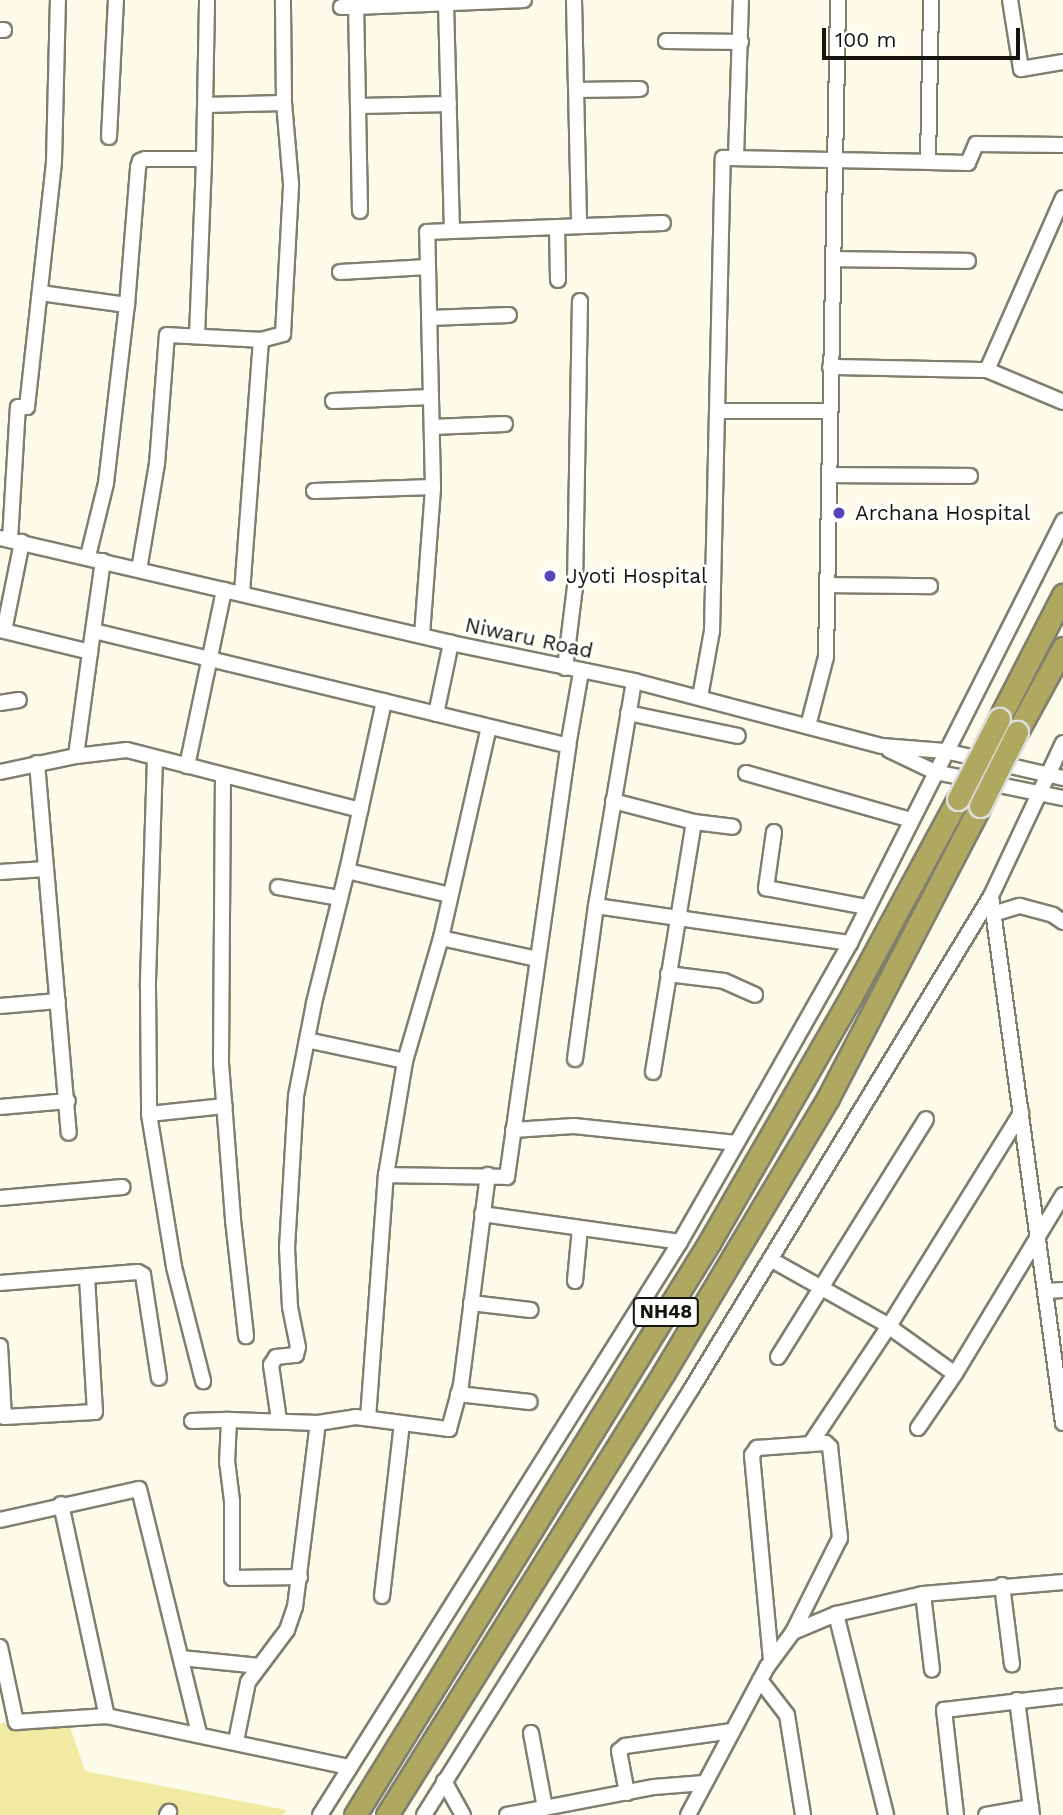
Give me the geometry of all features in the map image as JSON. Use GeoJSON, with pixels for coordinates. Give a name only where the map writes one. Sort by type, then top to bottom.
{"type":"FeatureCollection","features":[{"type":"Feature","properties":{"kind":"highway","name":"NH48"},"geometry":{"type":"LineString","coordinates":[[355,1815],[709,1242],[852,995],[958,799],[1063,595]]}},
{"type":"Feature","properties":{"kind":"highway","name":"NH48"},"geometry":{"type":"LineString","coordinates":[[387,1815],[663,1374],[828,1098],[1063,648]]}},
{"type":"Feature","properties":{"kind":"street"},"geometry":{"type":"LineString","coordinates":[[58,0],[54,161],[27,407],[18,407],[11,540],[2,630],[90,652]]}},
{"type":"Feature","properties":{"kind":"street"},"geometry":{"type":"LineString","coordinates":[[108,137],[116,0]]}},
{"type":"Feature","properties":{"kind":"street"},"geometry":{"type":"LineString","coordinates":[[197,337],[207,0]]}},
{"type":"Feature","properties":{"kind":"street"},"geometry":{"type":"LineString","coordinates":[[139,570],[157,464],[167,335],[261,340],[283,334],[291,184],[284,103],[284,0]]}},
{"type":"Feature","properties":{"kind":"street"},"geometry":{"type":"LineString","coordinates":[[341,6],[524,0]]}},
{"type":"Feature","properties":{"kind":"street"},"geometry":{"type":"LineString","coordinates":[[575,0],[579,226]]}},
{"type":"Feature","properties":{"kind":"street"},"geometry":{"type":"LineString","coordinates":[[736,158],[741,0]]}},
{"type":"Feature","properties":{"kind":"street"},"geometry":{"type":"LineString","coordinates":[[808,726],[827,657],[829,411],[838,0]]}},
{"type":"Feature","properties":{"kind":"street"},"geometry":{"type":"LineString","coordinates":[[928,162],[931,0]]}},
{"type":"Feature","properties":{"kind":"street"},"geometry":{"type":"LineString","coordinates":[[1010,0],[1021,69],[1063,62]]}},
{"type":"Feature","properties":{"kind":"street"},"geometry":{"type":"LineString","coordinates":[[446,3],[452,231]]}},
{"type":"Feature","properties":{"kind":"street"},"geometry":{"type":"LineString","coordinates":[[356,7],[360,211]]}},
{"type":"Feature","properties":{"kind":"street"},"geometry":{"type":"LineString","coordinates":[[666,41],[741,41]]}},
{"type":"Feature","properties":{"kind":"street"},"geometry":{"type":"LineString","coordinates":[[576,90],[640,89]]}},
{"type":"Feature","properties":{"kind":"street"},"geometry":{"type":"LineString","coordinates":[[205,104],[284,103]]}},
{"type":"Feature","properties":{"kind":"street"},"geometry":{"type":"LineString","coordinates":[[360,106],[449,104]]}},
{"type":"Feature","properties":{"kind":"street"},"geometry":{"type":"LineString","coordinates":[[700,697],[712,631],[723,158],[968,163],[976,144],[1063,145]]}},
{"type":"Feature","properties":{"kind":"street"},"geometry":{"type":"LineString","coordinates":[[88,556],[106,482],[127,306],[140,161],[204,159]]}},
{"type":"Feature","properties":{"kind":"street"},"geometry":{"type":"LineString","coordinates":[[987,370],[1063,198]]}},
{"type":"Feature","properties":{"kind":"street"},"geometry":{"type":"LineString","coordinates":[[422,635],[433,487],[427,232],[663,223]]}},
{"type":"Feature","properties":{"kind":"street"},"geometry":{"type":"LineString","coordinates":[[557,227],[558,280]]}},
{"type":"Feature","properties":{"kind":"street"},"geometry":{"type":"LineString","coordinates":[[832,258],[968,261]]}},
{"type":"Feature","properties":{"kind":"street"},"geometry":{"type":"LineString","coordinates":[[340,272],[428,267]]}},
{"type":"Feature","properties":{"kind":"street"},"geometry":{"type":"LineString","coordinates":[[40,293],[127,306]]}},
{"type":"Feature","properties":{"kind":"street"},"geometry":{"type":"LineString","coordinates":[[565,667],[575,586],[580,301]]}},
{"type":"Feature","properties":{"kind":"street"},"geometry":{"type":"LineString","coordinates":[[429,318],[509,315]]}},
{"type":"Feature","properties":{"kind":"street"},"geometry":{"type":"LineString","coordinates":[[242,593],[261,340]]}},
{"type":"Feature","properties":{"kind":"street"},"geometry":{"type":"LineString","coordinates":[[830,367],[987,370],[1063,402]]}},
{"type":"Feature","properties":{"kind":"street"},"geometry":{"type":"LineString","coordinates":[[332,401],[431,397]]}},
{"type":"Feature","properties":{"kind":"street"},"geometry":{"type":"LineString","coordinates":[[717,411],[829,411]]}},
{"type":"Feature","properties":{"kind":"street"},"geometry":{"type":"LineString","coordinates":[[432,427],[505,424]]}},
{"type":"Feature","properties":{"kind":"street"},"geometry":{"type":"LineString","coordinates":[[829,474],[970,476]]}},
{"type":"Feature","properties":{"kind":"street"},"geometry":{"type":"LineString","coordinates":[[313,491],[433,487]]}},
{"type":"Feature","properties":{"kind":"street"},"geometry":{"type":"LineString","coordinates":[[320,1815],[680,1242],[850,943],[1063,521]]}},
{"type":"Feature","properties":{"kind":"street","name":"Niwaru Road"},"geometry":{"type":"LineString","coordinates":[[11,540],[451,643],[634,681],[882,746],[946,751],[1056,776]]}},
{"type":"Feature","properties":{"kind":"street"},"geometry":{"type":"LineString","coordinates":[[76,756],[103,561]]}},
{"type":"Feature","properties":{"kind":"street"},"geometry":{"type":"LineString","coordinates":[[829,585],[930,586]]}},
{"type":"Feature","properties":{"kind":"street"},"geometry":{"type":"LineString","coordinates":[[187,766],[224,590]]}},
{"type":"Feature","properties":{"kind":"street"},"geometry":{"type":"LineString","coordinates":[[94,631],[211,657],[568,746]]}},
{"type":"Feature","properties":{"kind":"street"},"geometry":{"type":"LineString","coordinates":[[436,714],[451,643]]}},
{"type":"Feature","properties":{"kind":"street"},"geometry":{"type":"LineString","coordinates":[[386,1175],[507,1177],[568,746],[581,672]]}},
{"type":"Feature","properties":{"kind":"street"},"geometry":{"type":"LineString","coordinates":[[575,1059],[596,906],[634,681]]}},
{"type":"Feature","properties":{"kind":"street"},"geometry":{"type":"LineString","coordinates":[[0,703],[19,701]]}},
{"type":"Feature","properties":{"kind":"street"},"geometry":{"type":"LineString","coordinates":[[279,1420],[271,1365],[276,1357],[296,1355],[298,1347],[290,1307],[287,1248],[296,1096],[384,701]]}},
{"type":"Feature","properties":{"kind":"street"},"geometry":{"type":"LineString","coordinates":[[628,713],[738,736]]}},
{"type":"Feature","properties":{"kind":"street"},"geometry":{"type":"LineString","coordinates":[[368,1418],[386,1175],[405,1060],[441,937],[489,727]]}},
{"type":"Feature","properties":{"kind":"street"},"geometry":{"type":"LineString","coordinates":[[424,1815],[770,1259],[990,896],[1040,792],[1056,776],[1063,743]]}},
{"type":"Feature","properties":{"kind":"street"},"geometry":{"type":"LineString","coordinates":[[882,746],[935,772],[1063,798]]}},
{"type":"Feature","properties":{"kind":"street"},"geometry":{"type":"LineString","coordinates":[[0,772],[76,756],[127,751],[360,810]]}},
{"type":"Feature","properties":{"kind":"street"},"geometry":{"type":"LineString","coordinates":[[155,758],[148,987],[149,1114],[174,1267],[203,1381]]}},
{"type":"Feature","properties":{"kind":"street"},"geometry":{"type":"LineString","coordinates":[[37,763],[69,1133]]}},
{"type":"Feature","properties":{"kind":"street"},"geometry":{"type":"LineString","coordinates":[[746,773],[911,820]]}},
{"type":"Feature","properties":{"kind":"street"},"geometry":{"type":"LineString","coordinates":[[223,775],[221,1063],[233,1220],[246,1336]]}},
{"type":"Feature","properties":{"kind":"street"},"geometry":{"type":"LineString","coordinates":[[613,801],[694,822],[733,827]]}},
{"type":"Feature","properties":{"kind":"street"},"geometry":{"type":"LineString","coordinates":[[653,1072],[694,822]]}},
{"type":"Feature","properties":{"kind":"street"},"geometry":{"type":"LineString","coordinates":[[774,832],[766,888],[867,907]]}},
{"type":"Feature","properties":{"kind":"street"},"geometry":{"type":"LineString","coordinates":[[0,872],[45,869]]}},
{"type":"Feature","properties":{"kind":"street"},"geometry":{"type":"LineString","coordinates":[[347,871],[450,895]]}},
{"type":"Feature","properties":{"kind":"street"},"geometry":{"type":"LineString","coordinates":[[278,887],[340,898]]}},
{"type":"Feature","properties":{"kind":"street"},"geometry":{"type":"LineString","coordinates":[[990,896],[1037,1237],[1060,1381],[1063,1423]]}},
{"type":"Feature","properties":{"kind":"street"},"geometry":{"type":"LineString","coordinates":[[596,906],[676,920],[850,943]]}},
{"type":"Feature","properties":{"kind":"street"},"geometry":{"type":"LineString","coordinates":[[993,914],[1020,906],[1053,915],[1063,922]]}},
{"type":"Feature","properties":{"kind":"street"},"geometry":{"type":"LineString","coordinates":[[441,937],[537,959]]}},
{"type":"Feature","properties":{"kind":"street"},"geometry":{"type":"LineString","coordinates":[[668,974],[724,981],[755,995]]}},
{"type":"Feature","properties":{"kind":"street"},"geometry":{"type":"LineString","coordinates":[[0,1006],[58,1000]]}},
{"type":"Feature","properties":{"kind":"street"},"geometry":{"type":"LineString","coordinates":[[307,1040],[405,1060]]}},
{"type":"Feature","properties":{"kind":"street"},"geometry":{"type":"LineString","coordinates":[[0,1107],[68,1101]]}},
{"type":"Feature","properties":{"kind":"street"},"geometry":{"type":"LineString","coordinates":[[149,1114],[225,1106]]}},
{"type":"Feature","properties":{"kind":"street"},"geometry":{"type":"LineString","coordinates":[[811,1443],[889,1326],[1021,1113]]}},
{"type":"Feature","properties":{"kind":"street"},"geometry":{"type":"LineString","coordinates":[[778,1357],[926,1119]]}},
{"type":"Feature","properties":{"kind":"street"},"geometry":{"type":"LineString","coordinates":[[513,1130],[574,1126],[736,1143]]}},
{"type":"Feature","properties":{"kind":"street"},"geometry":{"type":"LineString","coordinates":[[192,1421],[279,1420],[318,1423],[356,1417],[449,1429],[458,1394],[488,1175]]}},
{"type":"Feature","properties":{"kind":"street"},"geometry":{"type":"LineString","coordinates":[[0,1198],[123,1187]]}},
{"type":"Feature","properties":{"kind":"street"},"geometry":{"type":"LineString","coordinates":[[918,1428],[955,1374],[1063,1195]]}},
{"type":"Feature","properties":{"kind":"street"},"geometry":{"type":"LineString","coordinates":[[482,1214],[680,1242]]}},
{"type":"Feature","properties":{"kind":"street"},"geometry":{"type":"LineString","coordinates":[[575,1281],[580,1228]]}},
{"type":"Feature","properties":{"kind":"street"},"geometry":{"type":"LineString","coordinates":[[770,1259],[889,1326],[955,1374]]}},
{"type":"Feature","properties":{"kind":"street"},"geometry":{"type":"LineString","coordinates":[[0,1283],[138,1272],[143,1275],[159,1378]]}},
{"type":"Feature","properties":{"kind":"street"},"geometry":{"type":"LineString","coordinates":[[0,1346],[4,1417],[95,1412],[87,1278]]}},
{"type":"Feature","properties":{"kind":"street"},"geometry":{"type":"LineString","coordinates":[[1045,1291],[1063,1290]]}},
{"type":"Feature","properties":{"kind":"street"},"geometry":{"type":"LineString","coordinates":[[471,1303],[531,1310]]}},
{"type":"Feature","properties":{"kind":"street"},"geometry":{"type":"LineString","coordinates":[[458,1394],[530,1402]]}},
{"type":"Feature","properties":{"kind":"street"},"geometry":{"type":"LineString","coordinates":[[229,1420],[227,1463],[232,1501],[232,1578],[300,1577]]}},
{"type":"Feature","properties":{"kind":"street"},"geometry":{"type":"LineString","coordinates":[[236,1741],[248,1682],[287,1630],[295,1607],[318,1423]]}},
{"type":"Feature","properties":{"kind":"street"},"geometry":{"type":"LineString","coordinates":[[382,1596],[402,1424]]}},
{"type":"Feature","properties":{"kind":"street"},"geometry":{"type":"LineString","coordinates":[[688,1815],[771,1660],[793,1632],[840,1538],[830,1447],[826,1443],[757,1448],[752,1455],[771,1660]]}},
{"type":"Feature","properties":{"kind":"street"},"geometry":{"type":"LineString","coordinates":[[0,1520],[61,1504],[139,1489],[199,1734]]}},
{"type":"Feature","properties":{"kind":"street"},"geometry":{"type":"LineString","coordinates":[[61,1504],[107,1716]]}},
{"type":"Feature","properties":{"kind":"street"},"geometry":{"type":"LineString","coordinates":[[793,1632],[836,1614],[923,1594],[1063,1581]]}},
{"type":"Feature","properties":{"kind":"street"},"geometry":{"type":"LineString","coordinates":[[1002,1585],[1012,1664]]}},
{"type":"Feature","properties":{"kind":"street"},"geometry":{"type":"LineString","coordinates":[[923,1594],[932,1669]]}},
{"type":"Feature","properties":{"kind":"street"},"geometry":{"type":"LineString","coordinates":[[836,1614],[886,1815]]}},
{"type":"Feature","properties":{"kind":"street"},"geometry":{"type":"LineString","coordinates":[[1,1653],[16,1722],[107,1716],[350,1767]]}},
{"type":"Feature","properties":{"kind":"street"},"geometry":{"type":"LineString","coordinates":[[181,1658],[260,1666]]}},
{"type":"Feature","properties":{"kind":"street"},"geometry":{"type":"LineString","coordinates":[[760,1680],[786,1715],[803,1815]]}},
{"type":"Feature","properties":{"kind":"street"},"geometry":{"type":"LineString","coordinates":[[957,1815],[944,1710],[1063,1696]]}},
{"type":"Feature","properties":{"kind":"street"},"geometry":{"type":"LineString","coordinates":[[986,1815],[1031,1811],[1017,1700]]}},
{"type":"Feature","properties":{"kind":"street"},"geometry":{"type":"LineString","coordinates":[[627,1793],[619,1751],[625,1746],[732,1731]]}},
{"type":"Feature","properties":{"kind":"street"},"geometry":{"type":"LineString","coordinates":[[531,1733],[545,1808]]}},
{"type":"Feature","properties":{"kind":"street"},"geometry":{"type":"LineString","coordinates":[[444,1781],[463,1815]]}},
{"type":"Feature","properties":{"kind":"street"},"geometry":{"type":"LineString","coordinates":[[507,1815],[627,1793],[704,1783]]}},
{"type":"Feature","properties":{"kind":"shaded area"},"geometry":{"type":"Polygon","coordinates":[[[67,1718],[85,1771],[286,1810],[283,1815],[0,1815],[0,1723],[67,1718]]]}},
{"type":"Feature","properties":{"kind":"place","name":"Archana Hospital"},"geometry":{"type":"Point","coordinates":[839,513]}},
{"type":"Feature","properties":{"kind":"place","name":"Jyoti Hospital"},"geometry":{"type":"Point","coordinates":[550,576]}}]}
